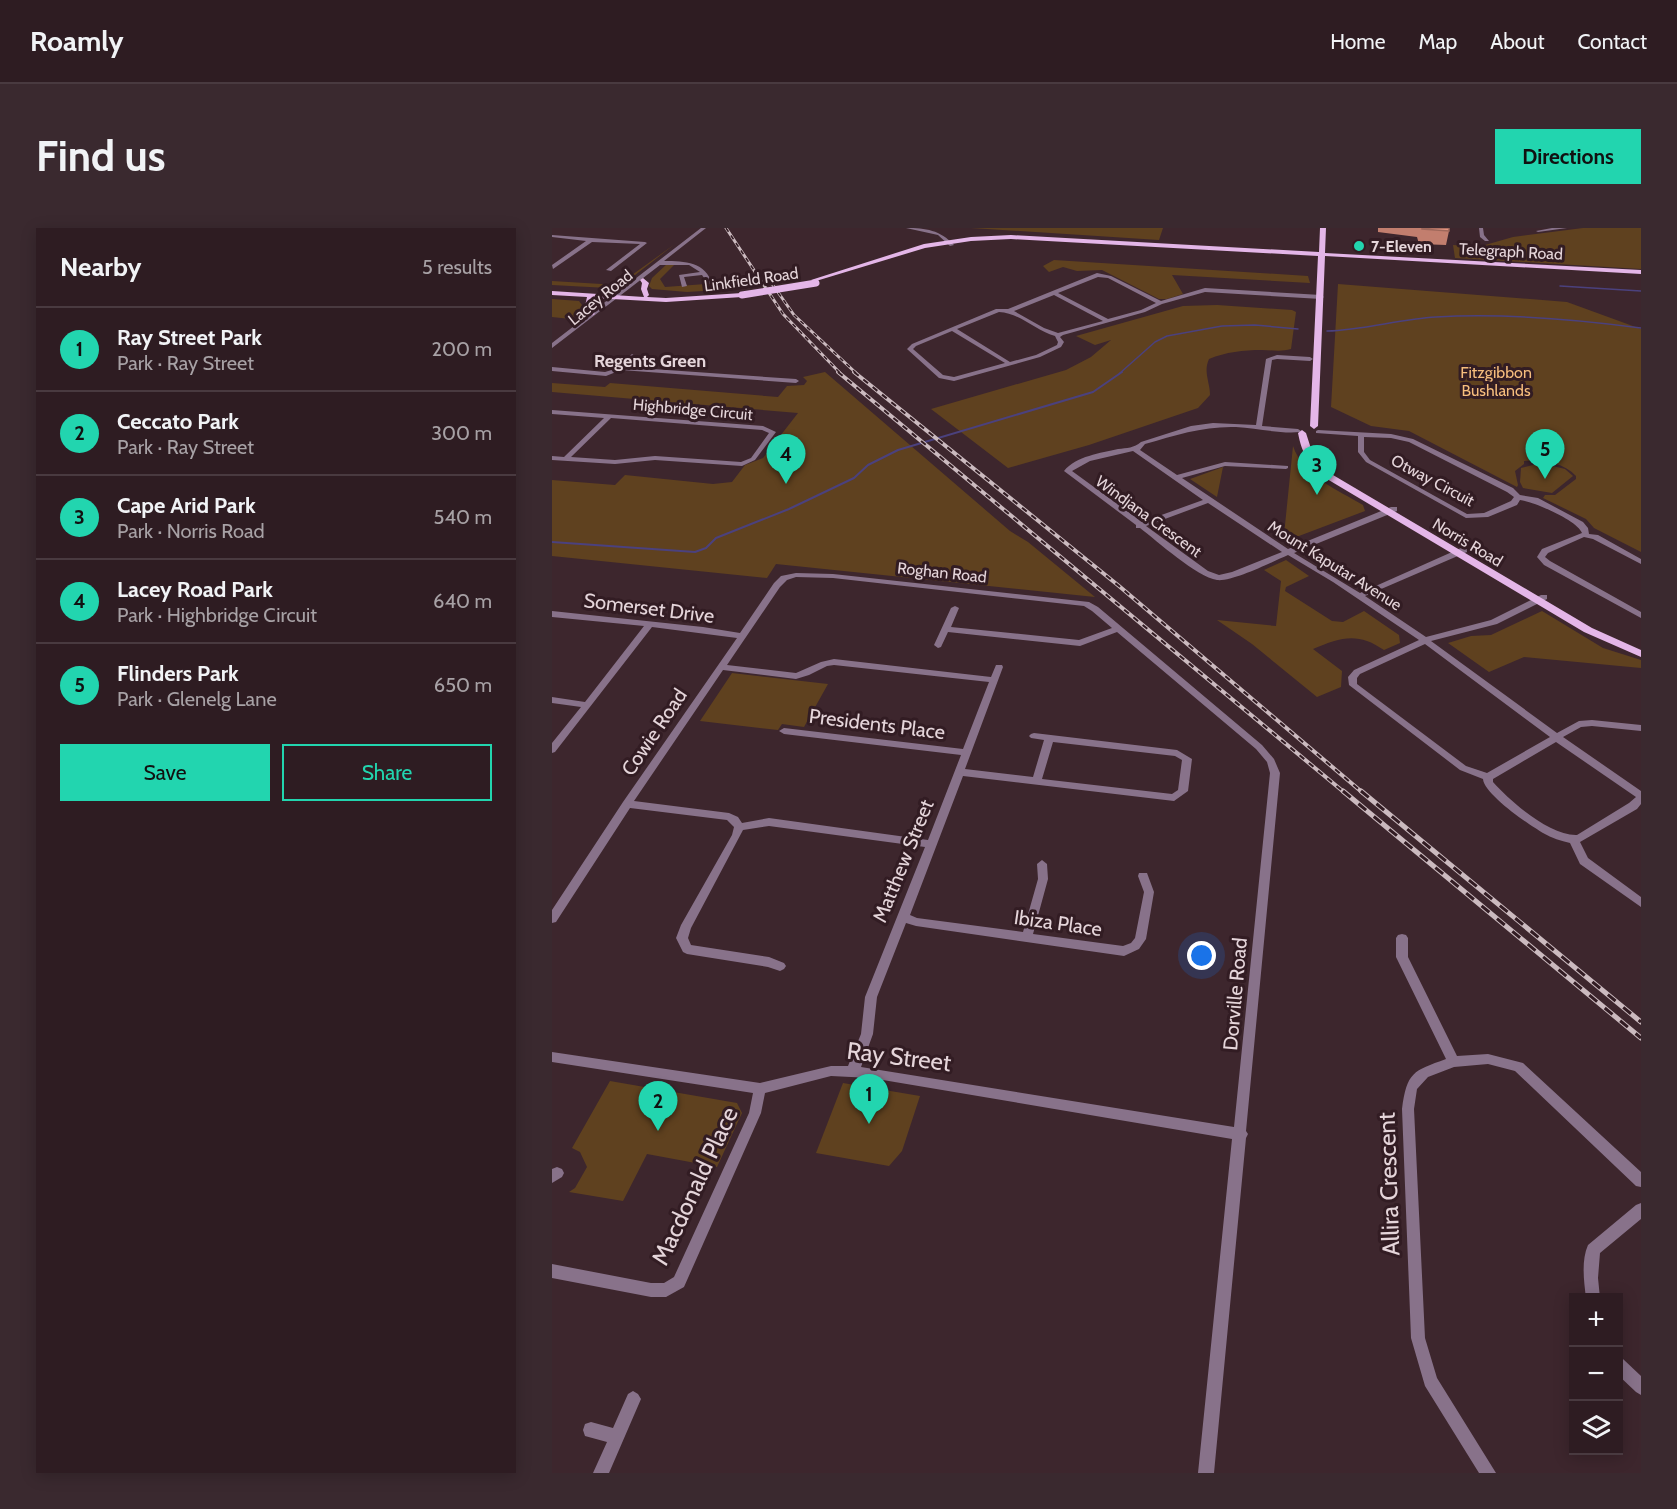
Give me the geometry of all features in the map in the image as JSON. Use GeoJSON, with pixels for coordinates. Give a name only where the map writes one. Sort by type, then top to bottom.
{"type":"FeatureCollection","features":[{"type":"Feature","properties":{"kind":"main road","name":"Norris Road"},"geometry":{"type":"LineString","coordinates":[[1316,228],[1319,254]]}},
{"type":"Feature","properties":{"kind":"main road","name":"Norris Road"},"geometry":{"type":"LineString","coordinates":[[1323,228],[1319,254],[1309,430],[1305,452],[1317,469],[1541,599],[1600,638],[1641,654]]}},
{"type":"Feature","properties":{"kind":"main road"},"geometry":{"type":"LineString","coordinates":[[906,250],[937,235]]}},
{"type":"Feature","properties":{"kind":"main road","name":"Telegraph Road"},"geometry":{"type":"LineString","coordinates":[[948,244],[1048,241],[1641,273]]}},
{"type":"Feature","properties":{"kind":"main road","name":"Linkfield Road"},"geometry":{"type":"LineString","coordinates":[[815,281],[906,250],[948,244]]}},
{"type":"Feature","properties":{"kind":"main road","name":"Linkfield Road"},"geometry":{"type":"LineString","coordinates":[[552,288],[658,300],[741,294],[815,281],[948,244]]}},
{"type":"Feature","properties":{"kind":"main road","name":"Telegraph Road"},"geometry":{"type":"LineString","coordinates":[[1319,254],[1641,278]]}},
{"type":"Feature","properties":{"kind":"main road"},"geometry":{"type":"LineString","coordinates":[[1573,268],[1580,271],[1579,275]]}},
{"type":"Feature","properties":{"kind":"main road"},"geometry":{"type":"LineString","coordinates":[[1590,269],[1588,272],[1596,276]]}},
{"type":"Feature","properties":{"kind":"main road"},"geometry":{"type":"LineString","coordinates":[[643,280],[646,283],[644,290],[646,295]]}},
{"type":"Feature","properties":{"kind":"main road","name":"Linkfield Road"},"geometry":{"type":"LineString","coordinates":[[552,293],[591,296],[741,294]]}},
{"type":"Feature","properties":{"kind":"main road"},"geometry":{"type":"LineString","coordinates":[[591,296],[588,311],[591,314]]}},
{"type":"Feature","properties":{"kind":"main road","name":"Norris Road"},"geometry":{"type":"LineString","coordinates":[[1305,419],[1318,297]]}},
{"type":"Feature","properties":{"kind":"main road"},"geometry":{"type":"LineString","coordinates":[[609,307],[658,300]]}},
{"type":"Feature","properties":{"kind":"main road","name":"Norris Road"},"geometry":{"type":"LineString","coordinates":[[1541,599],[1608,634],[1641,648]]}},
{"type":"Feature","properties":{"kind":"street","name":"Lacey Road"},"geometry":{"type":"LineString","coordinates":[[552,352],[609,307],[619,295],[704,228]]}},
{"type":"Feature","properties":{"kind":"street"},"geometry":{"type":"LineString","coordinates":[[908,228],[937,235],[948,244]]}},
{"type":"Feature","properties":{"kind":"street"},"geometry":{"type":"LineString","coordinates":[[1480,228],[1482,236],[1487,240]]}},
{"type":"Feature","properties":{"kind":"street"},"geometry":{"type":"LineString","coordinates":[[1538,231],[1565,228]]}},
{"type":"Feature","properties":{"kind":"street"},"geometry":{"type":"LineString","coordinates":[[552,236],[645,243],[611,271],[600,272]]}},
{"type":"Feature","properties":{"kind":"street"},"geometry":{"type":"LineString","coordinates":[[554,268],[591,240]]}},
{"type":"Feature","properties":{"kind":"street","name":"Lacey Road"},"geometry":{"type":"LineString","coordinates":[[552,346],[591,314],[643,280],[662,262]]}},
{"type":"Feature","properties":{"kind":"street"},"geometry":{"type":"LineString","coordinates":[[662,262],[700,266],[710,283]]}},
{"type":"Feature","properties":{"kind":"street"},"geometry":{"type":"LineString","coordinates":[[684,286],[681,276],[704,273]]}},
{"type":"Feature","properties":{"kind":"street"},"geometry":{"type":"LineString","coordinates":[[1058,335],[1057,338],[1061,344],[1038,356],[957,378],[941,377],[910,348],[996,310],[1009,310],[1092,275],[1102,275],[1160,303]]}},
{"type":"Feature","properties":{"kind":"street"},"geometry":{"type":"LineString","coordinates":[[1009,310],[1046,333],[1058,335],[1153,308],[1160,303],[1205,290],[1318,297]]}},
{"type":"Feature","properties":{"kind":"street"},"geometry":{"type":"LineString","coordinates":[[1053,292],[1108,321]]}},
{"type":"Feature","properties":{"kind":"street"},"geometry":{"type":"LineString","coordinates":[[953,328],[1010,364]]}},
{"type":"Feature","properties":{"kind":"street"},"geometry":{"type":"LineString","coordinates":[[552,369],[603,374],[613,372],[632,356]]}},
{"type":"Feature","properties":{"kind":"street"},"geometry":{"type":"LineString","coordinates":[[1259,426],[1269,359],[1277,357],[1310,359]]}},
{"type":"Feature","properties":{"kind":"street"},"geometry":{"type":"LineString","coordinates":[[619,368],[796,381]]}},
{"type":"Feature","properties":{"kind":"street","name":"Highbridge Circuit"},"geometry":{"type":"LineString","coordinates":[[552,412],[763,428],[773,432],[753,459],[742,464],[655,458],[615,462],[567,457],[552,458]]}},
{"type":"Feature","properties":{"kind":"street"},"geometry":{"type":"LineString","coordinates":[[567,457],[609,417]]}},
{"type":"Feature","properties":{"kind":"street"},"geometry":{"type":"LineString","coordinates":[[1136,449],[1143,443],[1199,426],[1224,424],[1309,430]]}},
{"type":"Feature","properties":{"kind":"street","name":"Otway Circuit"},"geometry":{"type":"LineString","coordinates":[[1309,430],[1398,436],[1418,442],[1510,490],[1518,497],[1514,503],[1482,516],[1464,515],[1368,461],[1361,452],[1361,434]]}},
{"type":"Feature","properties":{"kind":"street","name":"Windjana Crescent"},"geometry":{"type":"LineString","coordinates":[[1136,449],[1124,449],[1104,455],[1071,466],[1068,471],[1204,573],[1215,577],[1231,576],[1287,552]]}},
{"type":"Feature","properties":{"kind":"street","name":"Mount Kaputar Avenue"},"geometry":{"type":"LineString","coordinates":[[1136,449],[1175,478],[1425,640],[1641,797]]}},
{"type":"Feature","properties":{"kind":"street"},"geometry":{"type":"LineString","coordinates":[[1175,478],[1225,464],[1286,467]]}},
{"type":"Feature","properties":{"kind":"street"},"geometry":{"type":"LineString","coordinates":[[1518,497],[1535,500],[1580,524],[1586,535]]}},
{"type":"Feature","properties":{"kind":"street"},"geometry":{"type":"LineString","coordinates":[[1139,526],[1209,500]]}},
{"type":"Feature","properties":{"kind":"street"},"geometry":{"type":"LineString","coordinates":[[1287,552],[1390,510]]}},
{"type":"Feature","properties":{"kind":"street"},"geometry":{"type":"LineString","coordinates":[[1641,562],[1597,538],[1586,535],[1576,536],[1541,554],[1542,558],[1641,615]]}},
{"type":"Feature","properties":{"kind":"street"},"geometry":{"type":"LineString","coordinates":[[1359,596],[1460,551]]}},
{"type":"Feature","properties":{"kind":"street","name":"Roghan Road"},"geometry":{"type":"LineString","coordinates":[[796,575],[857,578],[1086,604]]}},
{"type":"Feature","properties":{"kind":"street","name":"Cowie Road"},"geometry":{"type":"LineString","coordinates":[[552,919],[627,804],[779,582],[796,575]]}},
{"type":"Feature","properties":{"kind":"street"},"geometry":{"type":"LineString","coordinates":[[1488,777],[1463,768],[1356,688],[1351,682],[1352,677],[1357,672],[1425,640],[1494,622],[1541,599]]}},
{"type":"Feature","properties":{"kind":"street","name":"Dorville Road"},"geometry":{"type":"LineString","coordinates":[[1086,604],[1259,747],[1270,761],[1275,773],[1206,1473]]}},
{"type":"Feature","properties":{"kind":"street"},"geometry":{"type":"LineString","coordinates":[[938,645],[955,608]]}},
{"type":"Feature","properties":{"kind":"street","name":"Somerset Drive"},"geometry":{"type":"LineString","coordinates":[[552,614],[742,636]]}},
{"type":"Feature","properties":{"kind":"street"},"geometry":{"type":"LineString","coordinates":[[552,750],[650,624]]}},
{"type":"Feature","properties":{"kind":"street"},"geometry":{"type":"LineString","coordinates":[[946,629],[1080,643],[1117,629]]}},
{"type":"Feature","properties":{"kind":"street"},"geometry":{"type":"LineString","coordinates":[[720,667],[796,676],[808,673],[822,663],[839,662],[994,680]]}},
{"type":"Feature","properties":{"kind":"street","name":"Matthew Street"},"geometry":{"type":"LineString","coordinates":[[852,1071],[867,1034],[871,997],[899,924],[904,917],[999,667]]}},
{"type":"Feature","properties":{"kind":"street"},"geometry":{"type":"LineString","coordinates":[[552,700],[588,705]]}},
{"type":"Feature","properties":{"kind":"street"},"geometry":{"type":"LineString","coordinates":[[1488,777],[1583,723],[1641,728]]}},
{"type":"Feature","properties":{"kind":"street","name":"Presidents Place"},"geometry":{"type":"LineString","coordinates":[[784,731],[967,753]]}},
{"type":"Feature","properties":{"kind":"street"},"geometry":{"type":"LineString","coordinates":[[960,772],[1159,797],[1174,798],[1183,791],[1187,759],[1183,755],[1034,736]]}},
{"type":"Feature","properties":{"kind":"street"},"geometry":{"type":"LineString","coordinates":[[1037,780],[1049,738]]}},
{"type":"Feature","properties":{"kind":"street"},"geometry":{"type":"LineString","coordinates":[[1488,777],[1492,789],[1552,834],[1574,840],[1582,838],[1633,806],[1641,797]]}},
{"type":"Feature","properties":{"kind":"street"},"geometry":{"type":"LineString","coordinates":[[627,804],[729,817],[739,826]]}},
{"type":"Feature","properties":{"kind":"street"},"geometry":{"type":"LineString","coordinates":[[739,826],[769,822],[932,844]]}},
{"type":"Feature","properties":{"kind":"street"},"geometry":{"type":"LineString","coordinates":[[739,826],[736,838],[685,928],[682,938],[687,949],[769,962],[780,966]]}},
{"type":"Feature","properties":{"kind":"street"},"geometry":{"type":"LineString","coordinates":[[1574,840],[1584,861],[1641,903]]}},
{"type":"Feature","properties":{"kind":"street"},"geometry":{"type":"LineString","coordinates":[[1027,937],[1044,879],[1042,864]]}},
{"type":"Feature","properties":{"kind":"street","name":"Ibiza Place"},"geometry":{"type":"LineString","coordinates":[[904,917],[916,922],[1125,951],[1135,946],[1140,939],[1149,892],[1143,876]]}},
{"type":"Feature","properties":{"kind":"street"},"geometry":{"type":"LineString","coordinates":[[1402,938],[1402,957],[1454,1062]]}},
{"type":"Feature","properties":{"kind":"street","name":"Ray Street"},"geometry":{"type":"LineString","coordinates":[[552,1057],[760,1089],[831,1071],[852,1071],[1241,1134]]}},
{"type":"Feature","properties":{"kind":"street","name":"Allira Crescent"},"geometry":{"type":"LineString","coordinates":[[1488,1473],[1430,1382],[1418,1338],[1408,1109],[1411,1087],[1424,1073],[1454,1062],[1488,1059],[1518,1067],[1641,1181]]}},
{"type":"Feature","properties":{"kind":"street","name":"Macdonald Place"},"geometry":{"type":"LineString","coordinates":[[552,1271],[651,1290],[666,1290],[679,1282],[755,1113],[760,1089]]}},
{"type":"Feature","properties":{"kind":"street"},"geometry":{"type":"LineString","coordinates":[[1592,1293],[1593,1251],[1641,1210]]}},
{"type":"Feature","properties":{"kind":"street"},"geometry":{"type":"LineString","coordinates":[[1623,1369],[1641,1388]]}},
{"type":"Feature","properties":{"kind":"street"},"geometry":{"type":"LineString","coordinates":[[601,1473],[633,1399]]}},
{"type":"Feature","properties":{"kind":"street"},"geometry":{"type":"LineString","coordinates":[[591,1430],[617,1437]]}},
{"type":"Feature","properties":{"kind":"green space"},"geometry":{"type":"Polygon","coordinates":[[[971,228],[1163,228],[1159,240],[971,228]]]}},
{"type":"Feature","properties":{"kind":"green space"},"geometry":{"type":"Polygon","coordinates":[[[1583,228],[1641,228],[1641,269],[1455,258],[1453,245],[1478,247],[1513,237],[1583,228]]]}},
{"type":"Feature","properties":{"kind":"green space"},"geometry":{"type":"Polygon","coordinates":[[[675,244],[621,286],[608,288],[552,285],[552,281],[618,285],[675,244]]]}},
{"type":"Feature","properties":{"kind":"green space"},"geometry":{"type":"Polygon","coordinates":[[[1054,260],[1308,276],[1310,283],[1172,275],[1183,294],[1159,299],[1102,270],[1077,271],[1063,267],[1049,272],[1043,266],[1054,260]]]}},
{"type":"Feature","properties":{"kind":"green space"},"geometry":{"type":"Polygon","coordinates":[[[667,264],[675,264],[660,279],[665,287],[733,282],[737,285],[734,289],[687,292],[652,289],[649,286],[652,278],[667,264]]]}},
{"type":"Feature","properties":{"kind":"green space","name":"Fitzgibbon Bushlands"},"geometry":{"type":"Polygon","coordinates":[[[1338,284],[1567,302],[1641,329],[1641,552],[1594,528],[1586,519],[1543,498],[1545,495],[1555,495],[1576,479],[1571,471],[1559,465],[1524,461],[1524,464],[1515,471],[1517,487],[1409,431],[1371,426],[1331,407],[1338,284]]]}},
{"type":"Feature","properties":{"kind":"green space"},"geometry":{"type":"Polygon","coordinates":[[[552,299],[579,301],[582,305],[580,314],[571,319],[552,317],[552,299]]]}},
{"type":"Feature","properties":{"kind":"green space"},"geometry":{"type":"Polygon","coordinates":[[[1217,305],[1296,312],[1291,349],[1241,351],[1209,359],[1207,373],[1210,395],[1198,408],[1089,445],[1008,468],[931,409],[1066,370],[1091,357],[1111,340],[1095,345],[1076,336],[1183,306],[1217,305]]]}},
{"type":"Feature","properties":{"kind":"green space"},"geometry":{"type":"Polygon","coordinates":[[[825,372],[1010,531],[1028,542],[1095,597],[776,564],[767,578],[552,556],[552,480],[615,485],[625,475],[713,484],[732,482],[745,465],[763,458],[798,413],[552,392],[552,383],[605,387],[610,383],[778,397],[787,386],[804,385],[807,381],[803,377],[825,372]]]}},
{"type":"Feature","properties":{"kind":"green space"},"geometry":{"type":"Polygon","coordinates":[[[1293,446],[1298,457],[1313,474],[1363,505],[1365,511],[1291,539],[1284,535],[1293,446]]]}},
{"type":"Feature","properties":{"kind":"green space"},"geometry":{"type":"Polygon","coordinates":[[[1541,463],[1565,469],[1573,476],[1552,493],[1523,488],[1520,482],[1521,468],[1541,463]]]}},
{"type":"Feature","properties":{"kind":"green space"},"geometry":{"type":"Polygon","coordinates":[[[1223,467],[1217,497],[1190,479],[1223,467]]]}},
{"type":"Feature","properties":{"kind":"green space"},"geometry":{"type":"Polygon","coordinates":[[[1286,560],[1309,576],[1286,587],[1285,591],[1332,621],[1343,622],[1364,611],[1399,635],[1400,643],[1384,650],[1375,644],[1349,638],[1313,649],[1342,671],[1341,687],[1317,697],[1252,644],[1217,620],[1276,626],[1281,581],[1264,570],[1286,560]]]}},
{"type":"Feature","properties":{"kind":"green space"},"geometry":{"type":"Polygon","coordinates":[[[1542,611],[1603,648],[1641,660],[1641,668],[1524,657],[1489,672],[1448,643],[1471,636],[1491,635],[1542,611]]]}},
{"type":"Feature","properties":{"kind":"green space"},"geometry":{"type":"Polygon","coordinates":[[[732,673],[828,684],[804,727],[782,724],[778,730],[700,721],[732,673]]]}},
{"type":"Feature","properties":{"kind":"green space"},"geometry":{"type":"Polygon","coordinates":[[[610,1081],[737,1103],[742,1113],[717,1167],[647,1154],[623,1201],[569,1192],[575,1188],[587,1167],[580,1152],[572,1148],[610,1081]]]}},
{"type":"Feature","properties":{"kind":"green space"},"geometry":{"type":"Polygon","coordinates":[[[843,1083],[920,1096],[902,1151],[889,1166],[816,1153],[843,1083]]]}},
{"type":"Feature","properties":{"kind":"building"},"geometry":{"type":"Polygon","coordinates":[[[1449,228],[1449,231],[1422,229],[1449,228]]]}},
{"type":"Feature","properties":{"kind":"waterway"},"geometry":{"type":"LineString","coordinates":[[1560,286],[1641,291]]}},
{"type":"Feature","properties":{"kind":"waterway"},"geometry":{"type":"LineString","coordinates":[[1327,331],[1422,318],[1462,316],[1539,318],[1641,328]]}},
{"type":"Feature","properties":{"kind":"waterway"},"geometry":{"type":"LineString","coordinates":[[1120,373],[1155,342],[1167,336],[1222,326],[1255,325],[1298,329]]}},
{"type":"Feature","properties":{"kind":"waterway"},"geometry":{"type":"LineString","coordinates":[[552,542],[695,552],[706,548],[716,538],[789,509],[854,478],[868,465],[898,450],[1093,392],[1122,372]]}},
{"type":"Feature","properties":{"kind":"railway"},"geometry":{"type":"LineString","coordinates":[[726,228],[783,314],[840,373]]}},
{"type":"Feature","properties":{"kind":"railway"},"geometry":{"type":"LineString","coordinates":[[768,278],[794,315],[856,373]]}},
{"type":"Feature","properties":{"kind":"railway"},"geometry":{"type":"LineString","coordinates":[[838,372],[1345,793]]}},
{"type":"Feature","properties":{"kind":"railway"},"geometry":{"type":"LineString","coordinates":[[854,372],[1119,586],[1363,793]]}},
{"type":"Feature","properties":{"kind":"railway"},"geometry":{"type":"LineString","coordinates":[[1343,791],[1641,1038]]}},
{"type":"Feature","properties":{"kind":"railway"},"geometry":{"type":"LineString","coordinates":[[1361,791],[1641,1022]]}},
{"type":"Feature","properties":{"kind":"place","name":"7-Eleven"},"geometry":{"type":"Point","coordinates":[1359,246]}},
{"type":"Feature","properties":{"kind":"place","name":"Flinders Park"},"geometry":{"type":"Point","coordinates":[1545,479]}},
{"type":"Feature","properties":{"kind":"place","name":"Lacey Road Park"},"geometry":{"type":"Point","coordinates":[786,484]}},
{"type":"Feature","properties":{"kind":"place","name":"Cape Arid Park"},"geometry":{"type":"Point","coordinates":[1317,495]}},
{"type":"Feature","properties":{"kind":"place","name":"Ray Street Park"},"geometry":{"type":"Point","coordinates":[869,1124]}},
{"type":"Feature","properties":{"kind":"place","name":"Ceccato Park"},"geometry":{"type":"Point","coordinates":[658,1131]}},
{"type":"Feature","properties":{"kind":"district","name":"Regents Green"},"geometry":{"type":"Point","coordinates":[650,361]}}]}
